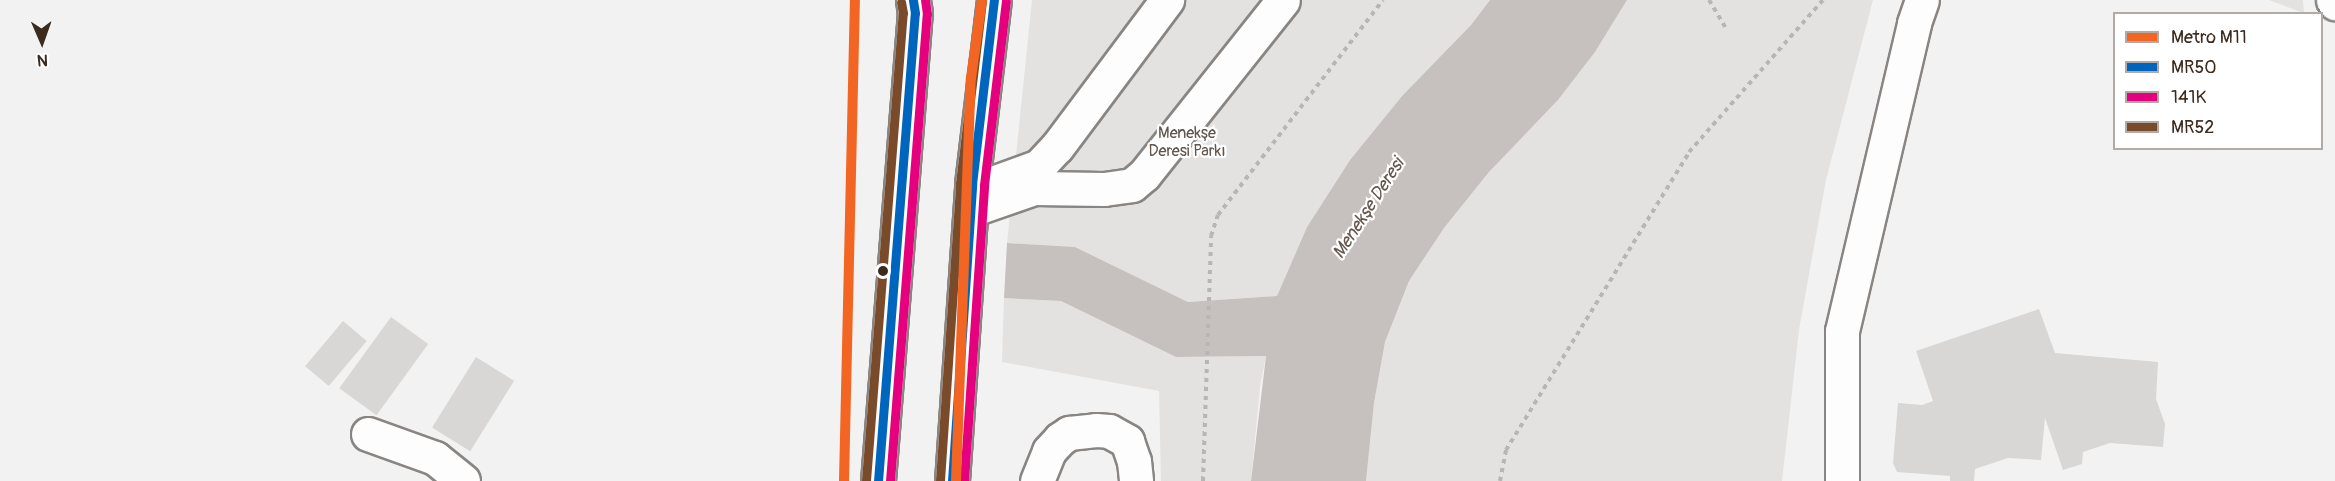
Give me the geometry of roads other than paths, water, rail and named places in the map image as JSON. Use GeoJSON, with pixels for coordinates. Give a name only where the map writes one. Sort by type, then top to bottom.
{"type":"FeatureCollection","features":[{"type":"Feature","properties":{"kind":"main road"},"geometry":{"type":"LineString","coordinates":[[878,481],[915,13],[913,0]]}},
{"type":"Feature","properties":{"kind":"main road"},"geometry":{"type":"LineString","coordinates":[[952,481],[971,197],[994,0]]}},
{"type":"Feature","properties":{"kind":"main road"},"geometry":{"type":"LineString","coordinates":[[971,197],[1000,180],[1039,166],[1057,147],[1167,0]]}},
{"type":"Feature","properties":{"kind":"main road"},"geometry":{"type":"LineString","coordinates":[[971,197],[1034,188],[1104,189],[1132,184],[1144,176],[1283,0]]}},
{"type":"Feature","properties":{"kind":"main road"},"geometry":{"type":"LineString","coordinates":[[1842,481],[1842,331],[1914,23],[1922,0]]}},
{"type":"Feature","properties":{"kind":"main road"},"geometry":{"type":"LineString","coordinates":[[1037,481],[1048,451],[1060,439],[1069,433],[1096,430],[1109,431],[1127,441],[1134,461],[1136,481]]}},
{"type":"Feature","properties":{"kind":"main road"},"geometry":{"type":"LineString","coordinates":[[368,435],[435,458],[462,481]]}},
{"type":"Feature","properties":{"kind":"water","name":"Menekşe Deresi"},"geometry":{"type":"Polygon","coordinates":[[[1490,0],[1627,0],[1595,52],[1558,100],[1489,172],[1444,228],[1409,281],[1385,342],[1374,403],[1366,481],[1251,481],[1266,356],[1176,357],[1061,301],[1004,298],[1007,243],[1075,247],[1188,302],[1277,296],[1307,227],[1350,160],[1402,96],[1471,25],[1490,0]]]}},
{"type":"Feature","properties":{"kind":"metro line","name":"M11"},"geometry":{"type":"LineString","coordinates":[[844,481],[855,0]]}},
{"type":"Feature","properties":{"kind":"metro line","name":"M11"},"geometry":{"type":"LineString","coordinates":[[956,481],[971,78],[982,0]]}},
{"type":"Feature","properties":{"kind":"park label","name":"Menekşe Deresi Parkı"},"geometry":{"type":"Point","coordinates":[1187,142]}}]}
